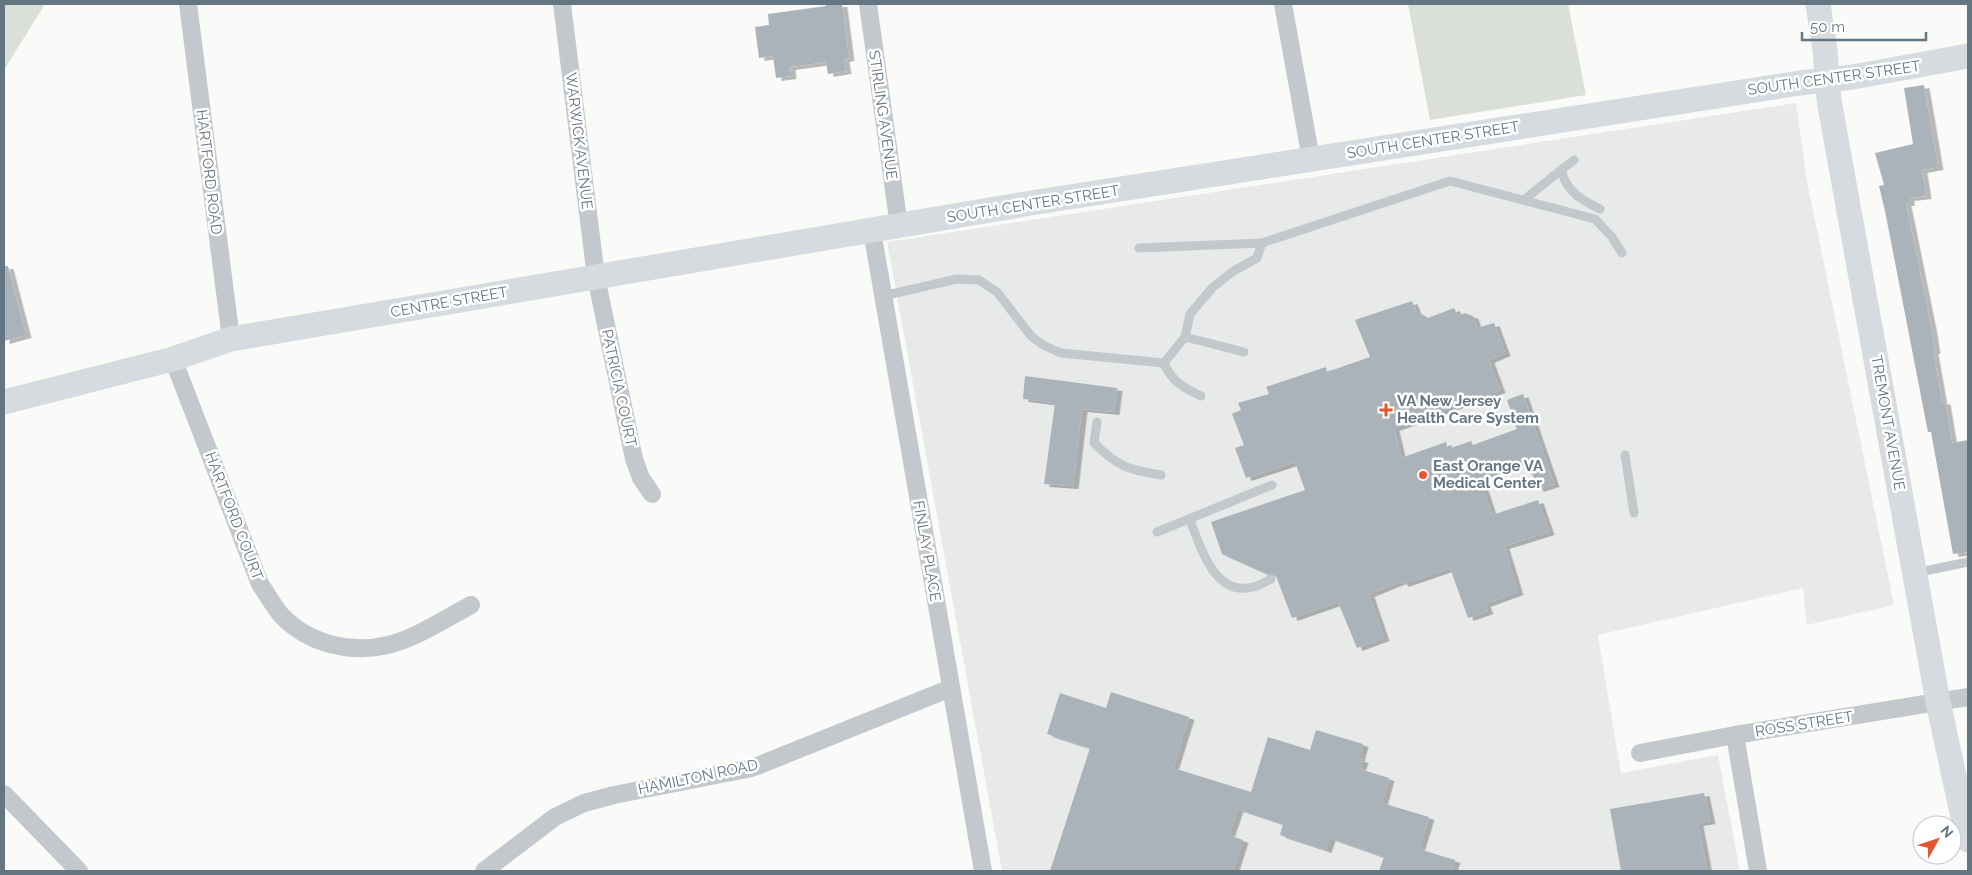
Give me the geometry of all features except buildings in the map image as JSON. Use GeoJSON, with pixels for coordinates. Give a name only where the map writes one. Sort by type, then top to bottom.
{"type":"FeatureCollection","features":[{"type":"Feature","properties":{"kind":"main road","name":"TREMONT AVENUE"},"geometry":{"type":"LineString","coordinates":[[1818,4],[1826,50],[1827,80],[1842,178],[1938,702],[1968,840]]}},
{"type":"Feature","properties":{"kind":"main road","name":"SOUTH CENTER STREET"},"geometry":{"type":"LineString","coordinates":[[899,226],[1031,203],[1311,159],[1852,77],[1968,56]]}},
{"type":"Feature","properties":{"kind":"main road","name":"CENTRE STREET"},"geometry":{"type":"LineString","coordinates":[[4,402],[173,359],[231,339],[899,226]]}},
{"type":"Feature","properties":{"kind":"street","name":"HARTFORD ROAD"},"geometry":{"type":"LineString","coordinates":[[188,4],[231,339]]}},
{"type":"Feature","properties":{"kind":"street","name":"WARWICK AVENUE"},"geometry":{"type":"LineString","coordinates":[[562,4],[596,277]]}},
{"type":"Feature","properties":{"kind":"street","name":"STIRLING AVENUE"},"geometry":{"type":"LineString","coordinates":[[868,4],[899,226]]}},
{"type":"Feature","properties":{"kind":"street"},"geometry":{"type":"LineString","coordinates":[[1282,4],[1311,159]]}},
{"type":"Feature","properties":{"kind":"street","name":"FINLAY PLACE"},"geometry":{"type":"LineString","coordinates":[[872,231],[983,871]]}},
{"type":"Feature","properties":{"kind":"street","name":"PATRICIA COURT"},"geometry":{"type":"LineString","coordinates":[[596,277],[634,459],[642,478],[652,494]]}},
{"type":"Feature","properties":{"kind":"street","name":"HARTFORD COURT"},"geometry":{"type":"LineString","coordinates":[[173,359],[260,584],[282,616],[300,631],[323,643],[346,648],[389,645],[411,636],[471,605]]}},
{"type":"Feature","properties":{"kind":"street","name":"HAMILTON ROAD"},"geometry":{"type":"LineString","coordinates":[[484,871],[555,817],[584,803],[614,795],[752,768],[951,688]]}},
{"type":"Feature","properties":{"kind":"street","name":"ROSS STREET"},"geometry":{"type":"LineString","coordinates":[[1640,753],[1968,696]]}},
{"type":"Feature","properties":{"kind":"street"},"geometry":{"type":"LineString","coordinates":[[1735,735],[1758,871]]}},
{"type":"Feature","properties":{"kind":"street"},"geometry":{"type":"LineString","coordinates":[[4,794],[79,871]]}},
{"type":"Feature","properties":{"kind":"lane"},"geometry":{"type":"LineString","coordinates":[[1525,199],[1574,160]]}},
{"type":"Feature","properties":{"kind":"lane"},"geometry":{"type":"LineString","coordinates":[[1561,170],[1564,182],[1582,201],[1600,209]]}},
{"type":"Feature","properties":{"kind":"lane"},"geometry":{"type":"LineString","coordinates":[[1139,248],[1262,243],[1450,181],[1595,218],[1612,236],[1622,253]]}},
{"type":"Feature","properties":{"kind":"lane"},"geometry":{"type":"LineString","coordinates":[[1164,362],[1185,337],[1190,314],[1213,287],[1232,272],[1257,258],[1262,243]]}},
{"type":"Feature","properties":{"kind":"lane"},"geometry":{"type":"LineString","coordinates":[[883,296],[957,279],[979,280],[997,292],[1031,336],[1043,345],[1061,353],[1164,362]]}},
{"type":"Feature","properties":{"kind":"lane"},"geometry":{"type":"LineString","coordinates":[[1185,337],[1244,352]]}},
{"type":"Feature","properties":{"kind":"lane"},"geometry":{"type":"LineString","coordinates":[[1164,362],[1168,372],[1180,386],[1201,396]]}},
{"type":"Feature","properties":{"kind":"lane"},"geometry":{"type":"LineString","coordinates":[[1097,422],[1094,443],[1109,458],[1131,470],[1162,475]]}},
{"type":"Feature","properties":{"kind":"lane"},"geometry":{"type":"LineString","coordinates":[[1625,455],[1634,513]]}},
{"type":"Feature","properties":{"kind":"lane"},"geometry":{"type":"LineString","coordinates":[[1157,532],[1272,485]]}},
{"type":"Feature","properties":{"kind":"lane"},"geometry":{"type":"LineString","coordinates":[[1190,520],[1202,551],[1215,575],[1232,587],[1252,588],[1271,579]]}},
{"type":"Feature","properties":{"kind":"lane"},"geometry":{"type":"LineString","coordinates":[[1915,573],[1968,562]]}},
{"type":"Feature","properties":{"kind":"shaded area"},"geometry":{"type":"Polygon","coordinates":[[[4,4],[45,4],[4,70],[4,4]]]}},
{"type":"Feature","properties":{"kind":"shaded area"},"geometry":{"type":"Polygon","coordinates":[[[1408,4],[1568,4],[1586,95],[1430,120],[1408,4]]]}},
{"type":"Feature","properties":{"kind":"shaded area","name":"VA New Jersey Health Care System"},"geometry":{"type":"Polygon","coordinates":[[[1796,103],[1807,181],[1894,605],[1807,625],[1803,588],[1598,635],[1621,773],[1718,755],[1740,871],[1002,871],[887,242],[1796,103]]]}},
{"type":"Feature","properties":{"kind":"place","name":"VA New Jersey Health Care System"},"geometry":{"type":"Point","coordinates":[1386,410]}},
{"type":"Feature","properties":{"kind":"place","name":"East Orange VA Medical Center"},"geometry":{"type":"Point","coordinates":[1423,475]}}]}
